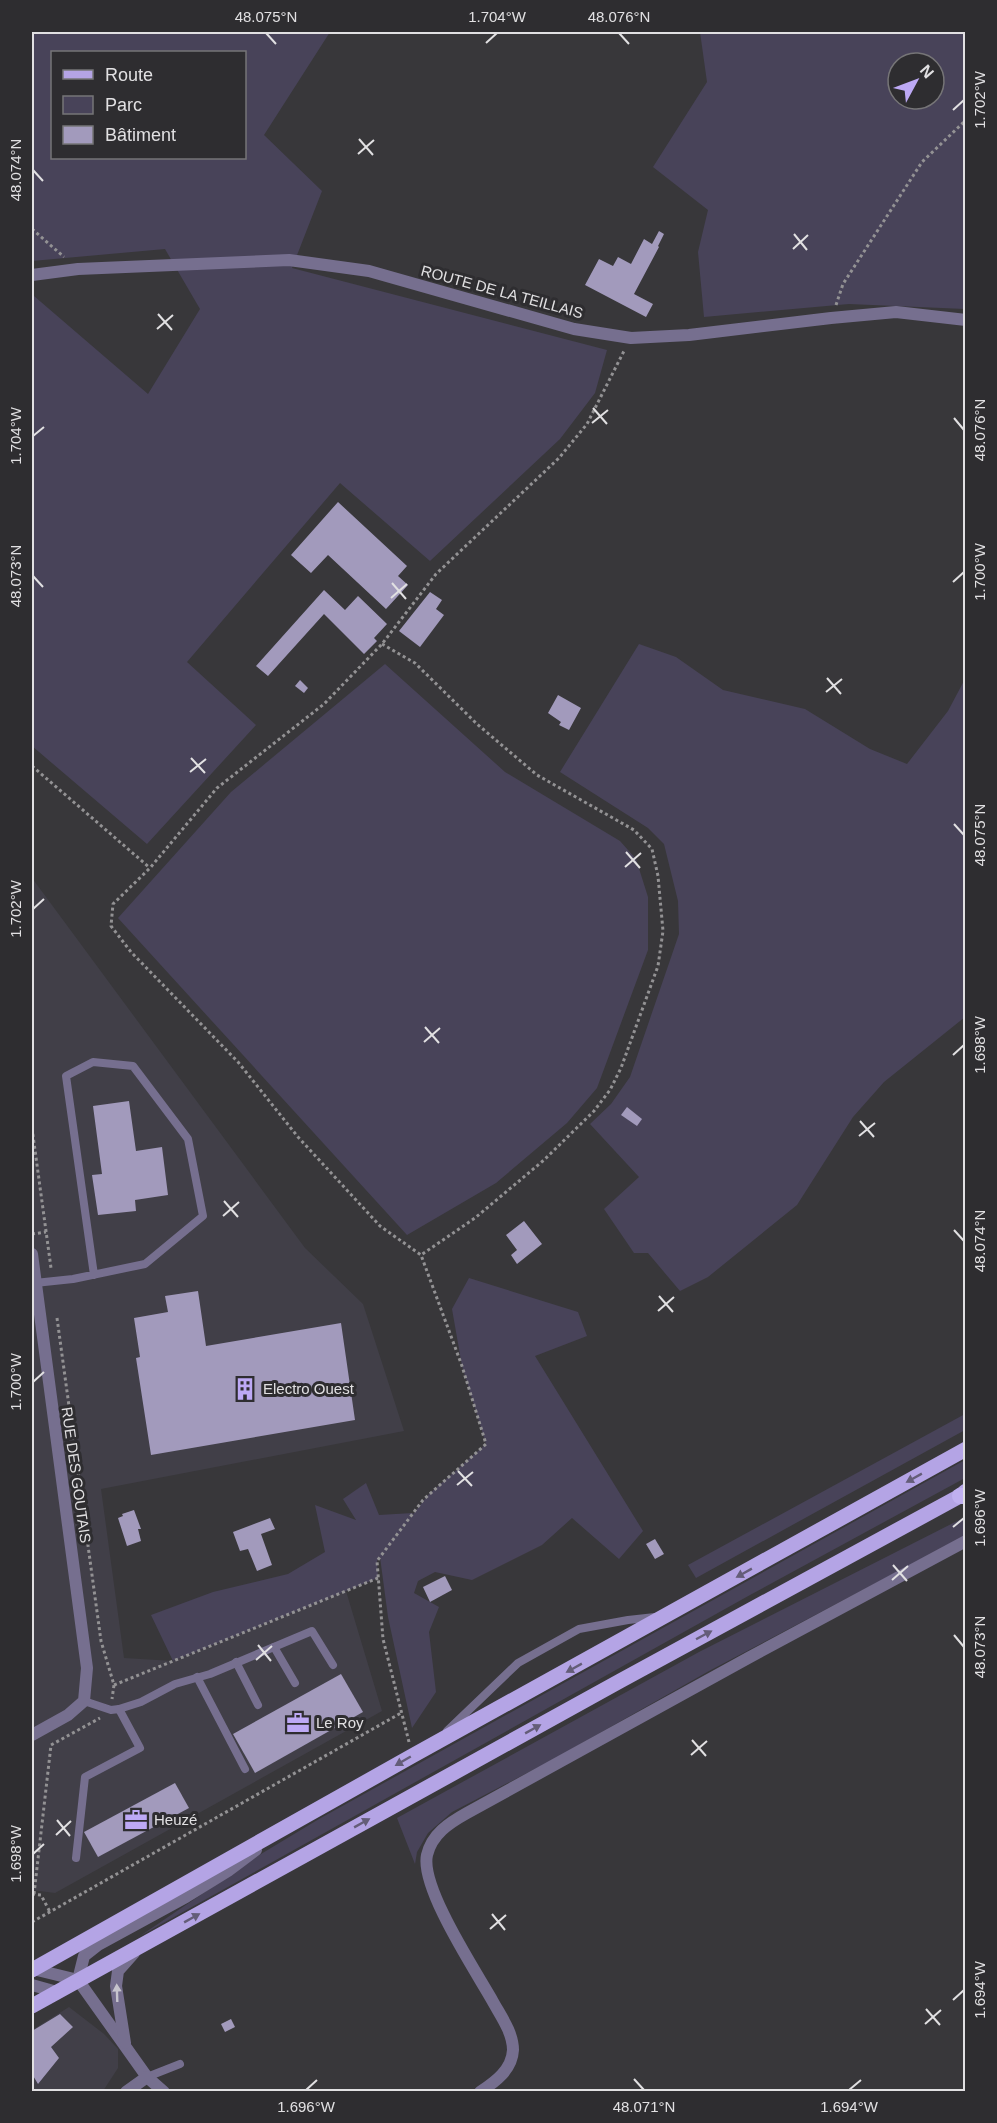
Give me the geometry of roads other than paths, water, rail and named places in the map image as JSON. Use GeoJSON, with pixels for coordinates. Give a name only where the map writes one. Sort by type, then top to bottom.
{"type":"FeatureCollection","features":[{"type":"Feature","properties":{"kind":"main road"},"geometry":{"type":"LineString","coordinates":[[32,1978],[288,1826],[966,1449]]}},
{"type":"Feature","properties":{"kind":"main road"},"geometry":{"type":"LineString","coordinates":[[32,2006],[964,1494]]}},
{"type":"Feature","properties":{"kind":"street","name":"ROUTE DE LA TEILLAIS"},"geometry":{"type":"LineString","coordinates":[[32,275],[78,269],[289,260],[369,271],[574,329],[631,338],[689,335],[896,312],[966,320]]}},
{"type":"Feature","properties":{"kind":"street","name":"RUE DES GOUTAIS"},"geometry":{"type":"LineString","coordinates":[[32,1254],[87,1668],[84,1701]]}},
{"type":"Feature","properties":{"kind":"street"},"geometry":{"type":"LineString","coordinates":[[480,2091],[493,2083],[508,2067],[513,2052],[512,2042],[502,2017],[439,1905],[428,1878],[427,1854],[437,1834],[467,1813],[966,1541]]}},
{"type":"Feature","properties":{"kind":"street"},"geometry":{"type":"LineString","coordinates":[[32,1735],[68,1715],[84,1701]]}},
{"type":"Feature","properties":{"kind":"street"},"geometry":{"type":"LineString","coordinates":[[164,2091],[147,2077],[78,1980],[84,1956],[98,1945],[211,1882],[288,1826]]}},
{"type":"Feature","properties":{"kind":"street"},"geometry":{"type":"LineString","coordinates":[[126,2047],[116,1986],[118,1971],[140,1946]]}},
{"type":"Feature","properties":{"kind":"street"},"geometry":{"type":"LineString","coordinates":[[32,1978],[78,1980]]}},
{"type":"Feature","properties":{"kind":"street"},"geometry":{"type":"LineString","coordinates":[[32,1978],[57,1992]]}},
{"type":"Feature","properties":{"kind":"street"},"geometry":{"type":"LineString","coordinates":[[126,2091],[147,2077]]}},
{"type":"Feature","properties":{"kind":"lane"},"geometry":{"type":"LineString","coordinates":[[35,1283],[94,1275],[146,1264],[203,1216],[188,1139],[133,1066],[93,1062],[66,1076],[94,1275]]}},
{"type":"Feature","properties":{"kind":"lane"},"geometry":{"type":"LineString","coordinates":[[427,1748],[518,1663],[579,1629],[667,1616]]}},
{"type":"Feature","properties":{"kind":"lane"},"geometry":{"type":"LineString","coordinates":[[84,1701],[115,1709],[141,1702],[175,1684],[312,1631],[333,1665]]}},
{"type":"Feature","properties":{"kind":"lane"},"geometry":{"type":"LineString","coordinates":[[274,1647],[295,1683]]}},
{"type":"Feature","properties":{"kind":"lane"},"geometry":{"type":"LineString","coordinates":[[236,1662],[258,1705]]}},
{"type":"Feature","properties":{"kind":"lane"},"geometry":{"type":"LineString","coordinates":[[197,1677],[245,1769]]}},
{"type":"Feature","properties":{"kind":"lane"},"geometry":{"type":"LineString","coordinates":[[76,1858],[85,1778],[140,1748],[115,1709]]}},
{"type":"Feature","properties":{"kind":"lane"},"geometry":{"type":"LineString","coordinates":[[147,2077],[180,2064]]}},
{"type":"Feature","properties":{"kind":"place","name":"Electro Ouest"},"geometry":{"type":"Point","coordinates":[245,1389]}},
{"type":"Feature","properties":{"kind":"place","name":"Le Roy"},"geometry":{"type":"Point","coordinates":[298,1723]}},
{"type":"Feature","properties":{"kind":"place","name":"Heuzé"},"geometry":{"type":"Point","coordinates":[136,1820]}}]}
